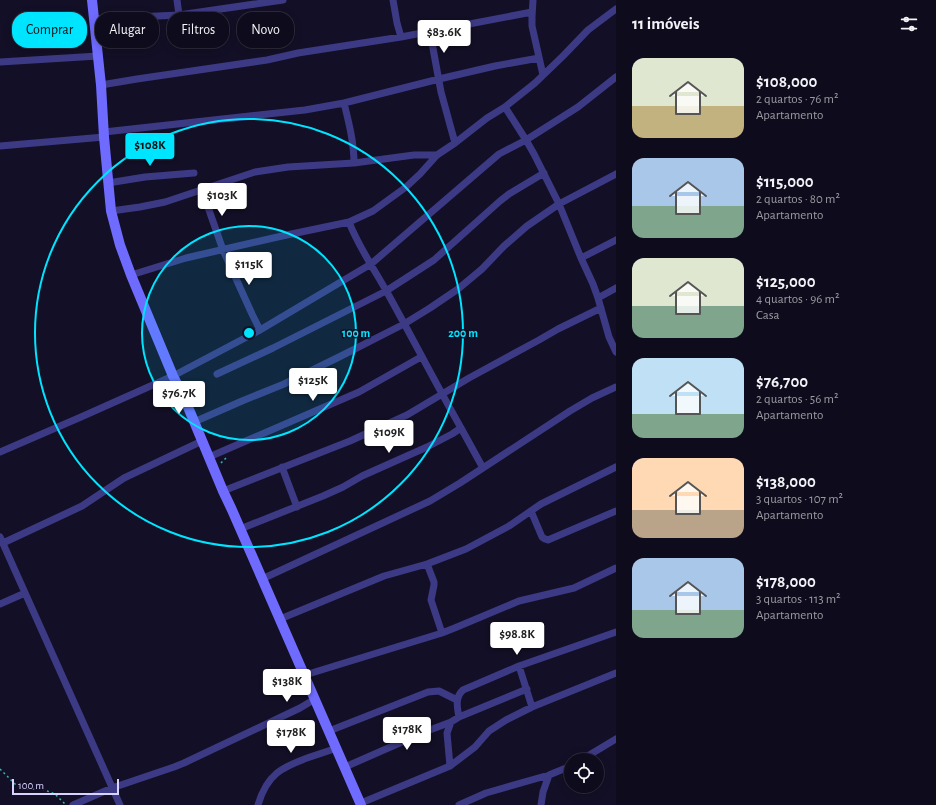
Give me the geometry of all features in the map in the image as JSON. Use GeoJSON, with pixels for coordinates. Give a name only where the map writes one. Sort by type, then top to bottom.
{"type":"FeatureCollection","features":[{"type":"Feature","properties":{"kind":"street"},"geometry":{"type":"LineString","coordinates":[[92,0],[101,85],[111,211],[120,245],[131,276],[209,457],[214,472],[361,804],[450,766],[475,746],[489,731],[506,720],[532,707],[616,673]]}},
{"type":"Feature","properties":{"kind":"street"},"geometry":{"type":"LineString","coordinates":[[177,0],[179,12]]}},
{"type":"Feature","properties":{"kind":"street"},"geometry":{"type":"LineString","coordinates":[[200,12],[283,0]]}},
{"type":"Feature","properties":{"kind":"street"},"geometry":{"type":"LineString","coordinates":[[393,0],[401,37]]}},
{"type":"Feature","properties":{"kind":"street"},"geometry":{"type":"LineString","coordinates":[[532,0],[532,26],[543,75]]}},
{"type":"Feature","properties":{"kind":"street"},"geometry":{"type":"LineString","coordinates":[[131,276],[186,258],[349,222],[373,211],[406,187],[437,155],[487,118],[505,107],[543,75],[588,30],[616,9]]}},
{"type":"Feature","properties":{"kind":"street"},"geometry":{"type":"LineString","coordinates":[[101,85],[267,60],[430,32],[532,12]]}},
{"type":"Feature","properties":{"kind":"street"},"geometry":{"type":"LineString","coordinates":[[94,19],[167,16]]}},
{"type":"Feature","properties":{"kind":"street"},"geometry":{"type":"LineString","coordinates":[[430,32],[445,109],[455,143]]}},
{"type":"Feature","properties":{"kind":"street"},"geometry":{"type":"LineString","coordinates":[[0,62],[98,56]]}},
{"type":"Feature","properties":{"kind":"street"},"geometry":{"type":"LineString","coordinates":[[0,146],[305,110],[344,104],[439,79],[495,66],[539,58]]}},
{"type":"Feature","properties":{"kind":"street"},"geometry":{"type":"LineString","coordinates":[[0,452],[173,376],[260,330],[371,264],[498,154],[526,140],[578,107],[616,77]]}},
{"type":"Feature","properties":{"kind":"street"},"geometry":{"type":"LineString","coordinates":[[344,104],[351,134],[354,163]]}},
{"type":"Feature","properties":{"kind":"street"},"geometry":{"type":"LineString","coordinates":[[505,107],[526,140],[559,204],[593,284],[609,337],[616,352]]}},
{"type":"Feature","properties":{"kind":"street"},"geometry":{"type":"LineString","coordinates":[[111,211],[165,202],[220,183],[262,171],[288,167],[354,163],[414,154],[437,155]]}},
{"type":"Feature","properties":{"kind":"street"},"geometry":{"type":"LineString","coordinates":[[108,183],[145,177],[194,173]]}},
{"type":"Feature","properties":{"kind":"street"},"geometry":{"type":"LineString","coordinates":[[217,374],[273,348],[386,291],[434,260],[509,194],[544,173]]}},
{"type":"Feature","properties":{"kind":"street"},"geometry":{"type":"LineString","coordinates":[[194,422],[284,384],[404,324],[458,289],[482,269],[504,246],[527,226],[559,204],[616,174]]}},
{"type":"Feature","properties":{"kind":"street"},"geometry":{"type":"LineString","coordinates":[[202,190],[224,250],[260,330]]}},
{"type":"Feature","properties":{"kind":"street"},"geometry":{"type":"LineString","coordinates":[[349,222],[357,241],[483,468]]}},
{"type":"Feature","properties":{"kind":"street"},"geometry":{"type":"LineString","coordinates":[[581,258],[616,240]]}},
{"type":"Feature","properties":{"kind":"street"},"geometry":{"type":"LineString","coordinates":[[598,298],[616,288]]}},
{"type":"Feature","properties":{"kind":"street"},"geometry":{"type":"LineString","coordinates":[[223,491],[389,424],[420,408],[441,394],[558,329],[601,308]]}},
{"type":"Feature","properties":{"kind":"street"},"geometry":{"type":"LineString","coordinates":[[209,457],[359,392],[421,357]]}},
{"type":"Feature","properties":{"kind":"street"},"geometry":{"type":"LineString","coordinates":[[262,579],[430,501],[577,407],[600,393],[616,387]]}},
{"type":"Feature","properties":{"kind":"street"},"geometry":{"type":"LineString","coordinates":[[240,529],[343,487],[362,476],[427,447],[461,428]]}},
{"type":"Feature","properties":{"kind":"street"},"geometry":{"type":"LineString","coordinates":[[120,805],[1,540],[82,506],[124,478],[202,441]]}},
{"type":"Feature","properties":{"kind":"street"},"geometry":{"type":"LineString","coordinates":[[282,467],[297,507]]}},
{"type":"Feature","properties":{"kind":"street"},"geometry":{"type":"LineString","coordinates":[[280,619],[384,576],[427,564],[466,549],[508,526],[555,497],[616,467]]}},
{"type":"Feature","properties":{"kind":"street"},"geometry":{"type":"LineString","coordinates":[[531,511],[542,537],[548,540],[616,511]]}},
{"type":"Feature","properties":{"kind":"street"},"geometry":{"type":"LineString","coordinates":[[427,564],[434,582],[431,600],[442,633]]}},
{"type":"Feature","properties":{"kind":"street"},"geometry":{"type":"LineString","coordinates":[[305,675],[457,628],[519,601],[574,588],[616,568]]}},
{"type":"Feature","properties":{"kind":"street"},"geometry":{"type":"LineString","coordinates":[[0,604],[25,593]]}},
{"type":"Feature","properties":{"kind":"street"},"geometry":{"type":"LineString","coordinates":[[459,717],[457,700],[459,693],[463,690],[520,666],[616,632]]}},
{"type":"Feature","properties":{"kind":"street"},"geometry":{"type":"LineString","coordinates":[[520,666],[532,707]]}},
{"type":"Feature","properties":{"kind":"street"},"geometry":{"type":"LineString","coordinates":[[345,767],[527,689]]}},
{"type":"Feature","properties":{"kind":"street"},"geometry":{"type":"LineString","coordinates":[[329,731],[428,692],[439,691],[457,700]]}},
{"type":"Feature","properties":{"kind":"street"},"geometry":{"type":"LineString","coordinates":[[73,805],[112,788],[184,763],[300,708],[315,699]]}},
{"type":"Feature","properties":{"kind":"street"},"geometry":{"type":"LineString","coordinates":[[450,766],[447,733],[451,722]]}},
{"type":"Feature","properties":{"kind":"street"},"geometry":{"type":"LineString","coordinates":[[592,753],[616,738]]}},
{"type":"Feature","properties":{"kind":"street"},"geometry":{"type":"LineString","coordinates":[[258,805],[269,780],[278,772],[292,764],[337,748]]}},
{"type":"Feature","properties":{"kind":"street"},"geometry":{"type":"LineString","coordinates":[[459,805],[486,793],[549,775],[564,769]]}},
{"type":"Feature","properties":{"kind":"street"},"geometry":{"type":"LineString","coordinates":[[541,805],[543,792],[549,775]]}},
{"type":"Feature","properties":{"kind":"path"},"geometry":{"type":"LineString","coordinates":[[214,472],[228,456]]}},
{"type":"Feature","properties":{"kind":"path"},"geometry":{"type":"LineString","coordinates":[[0,768],[16,785],[23,789],[42,788],[55,794],[66,805]]}}]}
